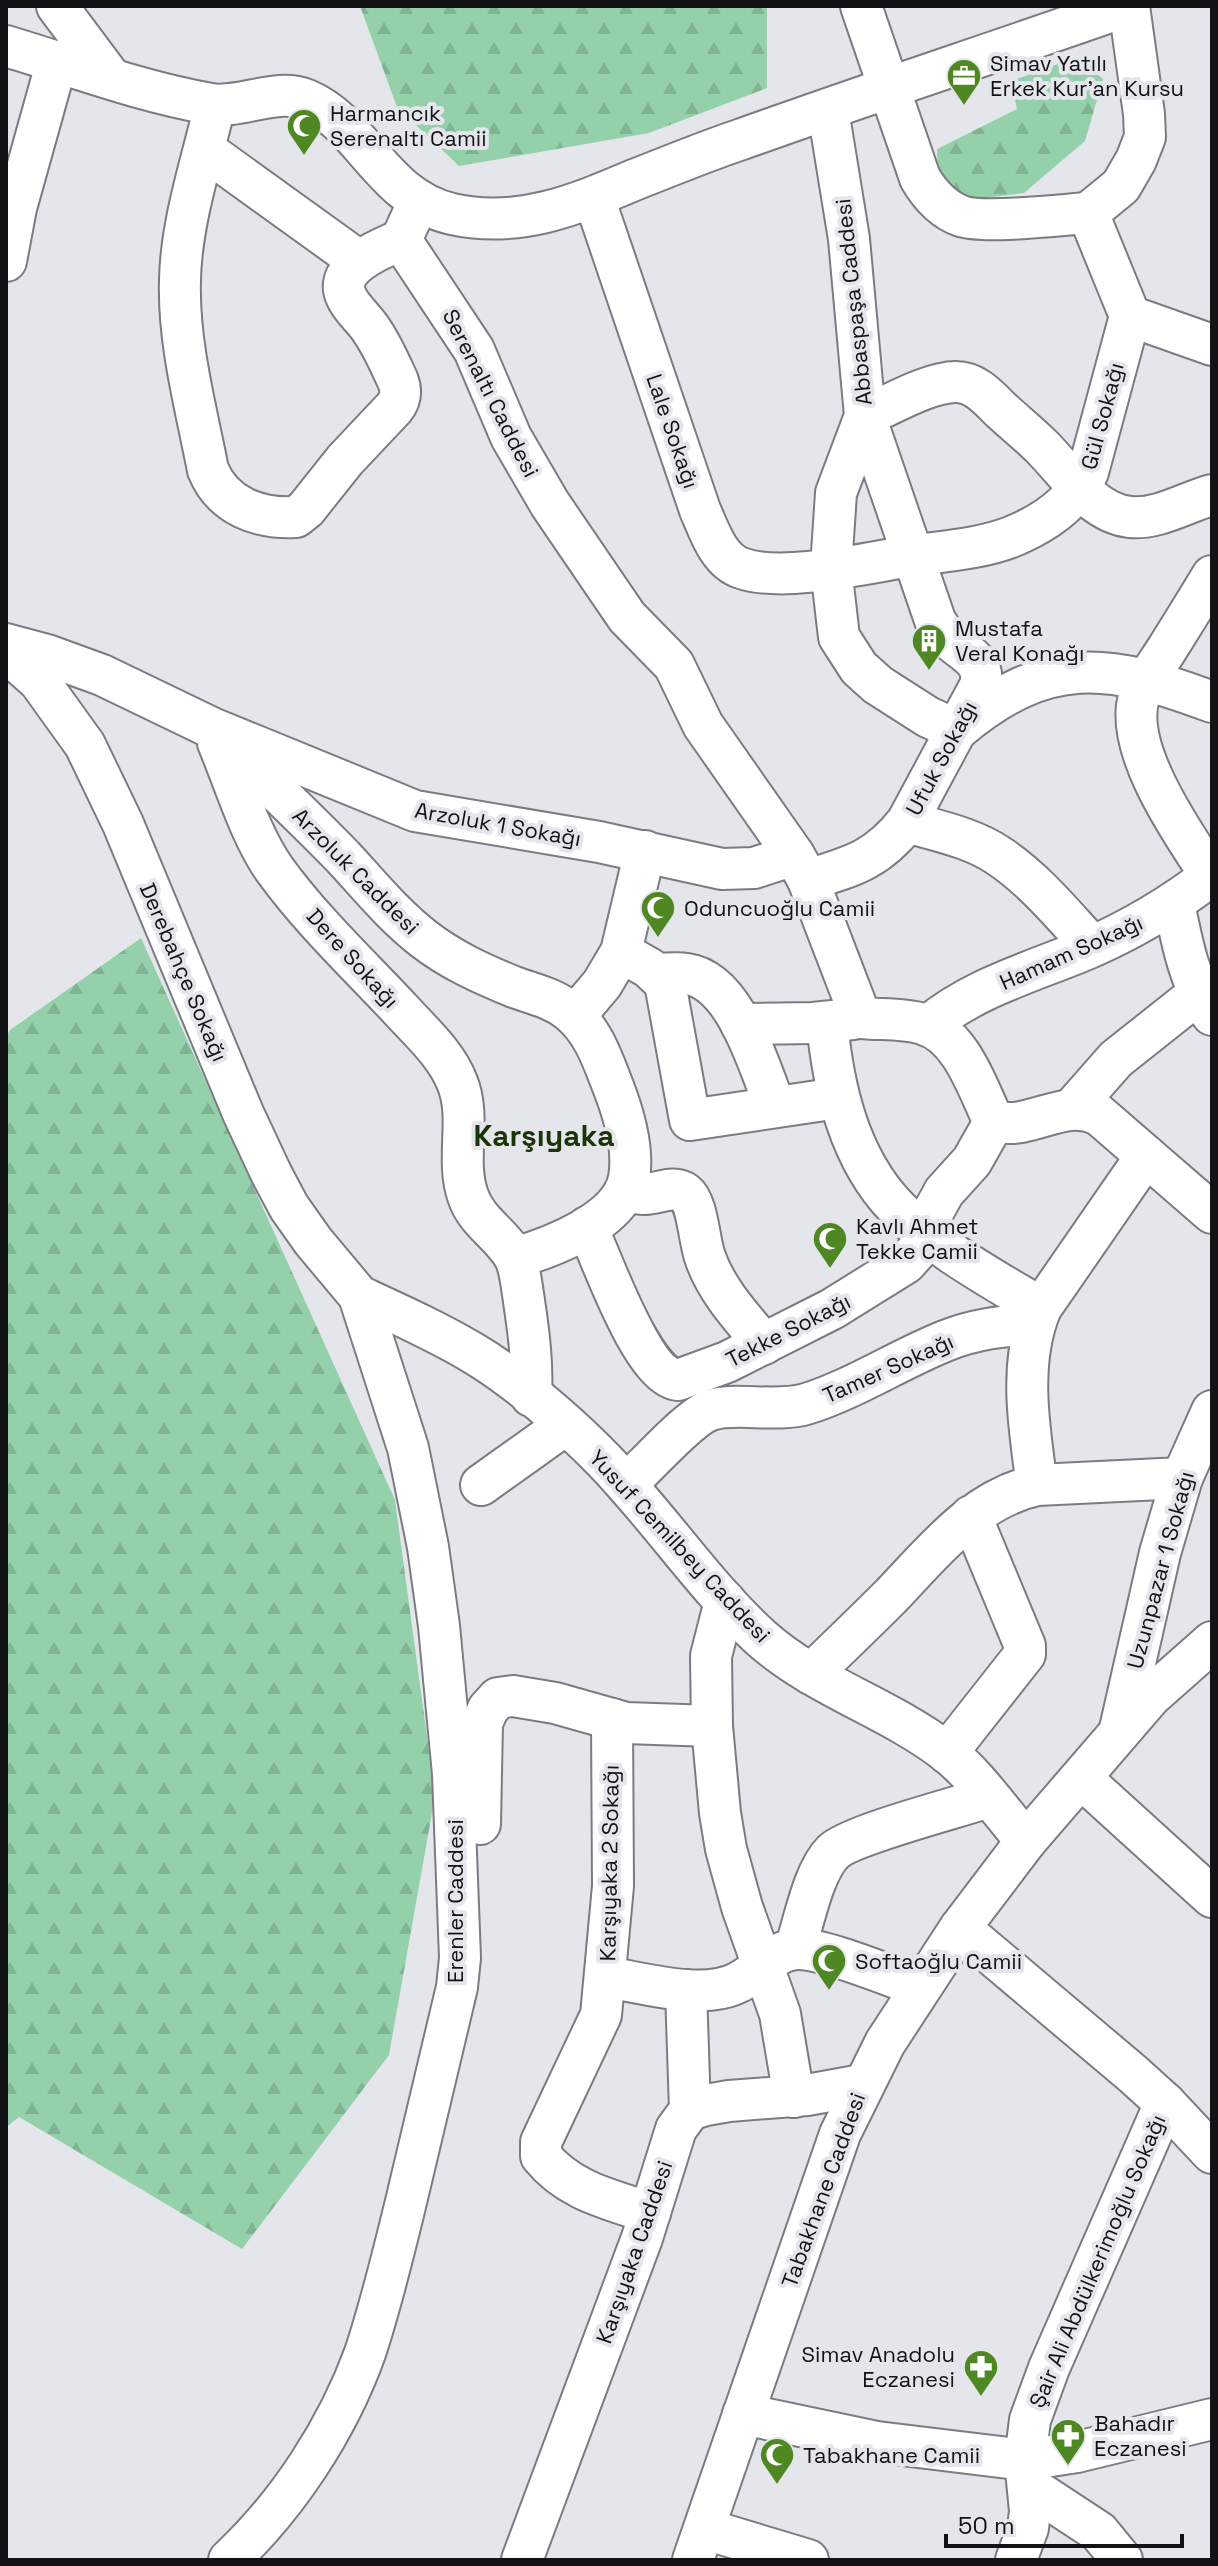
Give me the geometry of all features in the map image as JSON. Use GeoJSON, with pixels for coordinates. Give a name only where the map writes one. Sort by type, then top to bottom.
{"type":"FeatureCollection","features":[{"type":"Feature","properties":{"kind":"street"},"geometry":{"type":"LineString","coordinates":[[57,6],[110,77]]}},
{"type":"Feature","properties":{"kind":"street"},"geometry":{"type":"LineString","coordinates":[[6,46],[215,105],[285,96],[303,98],[335,118],[386,175],[419,201],[452,214],[519,217],[565,209],[741,139],[890,89],[1128,6],[1145,137],[1121,186],[1088,213],[987,219],[964,217],[943,207],[920,178],[890,89],[861,6]]}},
{"type":"Feature","properties":{"kind":"street"},"geometry":{"type":"LineString","coordinates":[[6,261],[16,208],[57,61]]}},
{"type":"Feature","properties":{"kind":"street"},"geometry":{"type":"LineString","coordinates":[[215,105],[183,250],[180,280],[182,321],[208,470],[226,499],[240,508],[284,518],[296,517],[400,400],[401,390],[386,355],[372,330],[345,296],[344,286],[348,274],[359,261],[401,240],[419,201]]}},
{"type":"Feature","properties":{"kind":"street","name":"Abbaspaşa Caddesi"},"geometry":{"type":"LineString","coordinates":[[828,110],[849,239],[865,416],[836,493],[831,568],[839,637],[859,668],[902,702],[957,730]]}},
{"type":"Feature","properties":{"kind":"street"},"geometry":{"type":"LineString","coordinates":[[205,150],[359,261]]}},
{"type":"Feature","properties":{"kind":"street","name":"Lale Sokağı"},"geometry":{"type":"LineString","coordinates":[[594,198],[700,510],[723,553],[731,563],[742,568],[770,573],[831,568]]}},
{"type":"Feature","properties":{"kind":"street"},"geometry":{"type":"LineString","coordinates":[[1088,213],[1130,316],[1212,345]]}},
{"type":"Feature","properties":{"kind":"street","name":"Serenaltı Caddesi"},"geometry":{"type":"LineString","coordinates":[[401,240],[474,350],[511,437],[550,504],[627,617],[674,665],[703,725],[801,867],[844,1020],[838,1098],[869,1173],[894,1206],[1038,1315]]}},
{"type":"Feature","properties":{"kind":"street","name":"Gül Sokağı"},"geometry":{"type":"LineString","coordinates":[[831,568],[987,545],[1013,536],[1061,508],[1080,489],[1088,472],[1130,316]]}},
{"type":"Feature","properties":{"kind":"street"},"geometry":{"type":"LineString","coordinates":[[865,416],[932,388],[954,382],[970,384],[1042,447],[1080,489],[1116,515],[1134,518],[1175,509],[1212,495]]}},
{"type":"Feature","properties":{"kind":"street","name":"Ufuk Sokağı"},"geometry":{"type":"LineString","coordinates":[[801,867],[851,866],[875,855],[893,840],[907,822],[980,686],[981,669],[977,661],[947,637],[935,620],[865,416]]}},
{"type":"Feature","properties":{"kind":"street"},"geometry":{"type":"LineString","coordinates":[[1211,876],[1166,807],[1154,782],[1141,741],[1137,715],[1139,699],[1147,680],[1212,576]]}},
{"type":"Feature","properties":{"kind":"street"},"geometry":{"type":"LineString","coordinates":[[6,644],[102,675],[212,728]]}},
{"type":"Feature","properties":{"kind":"street","name":"Derebahçe Sokağı"},"geometry":{"type":"LineString","coordinates":[[6,652],[39,681],[85,745],[123,824],[271,1173],[289,1207],[313,1241],[359,1296]]}},
{"type":"Feature","properties":{"kind":"street"},"geometry":{"type":"LineString","coordinates":[[957,730],[992,704],[1021,688],[1075,672],[1102,672],[1147,680],[1212,702]]}},
{"type":"Feature","properties":{"kind":"street","name":"Arzoluk 1 Sokağı"},"geometry":{"type":"LineString","coordinates":[[212,728],[415,811],[739,870],[801,867]]}},
{"type":"Feature","properties":{"kind":"street","name":"Arzoluk Caddesi"},"geometry":{"type":"LineString","coordinates":[[212,728],[318,831],[388,907],[425,940],[481,973],[549,999],[575,1016],[600,1052],[626,1127],[629,1179],[625,1191]]}},
{"type":"Feature","properties":{"kind":"street","name":"Dere Sokağı"},"geometry":{"type":"LineString","coordinates":[[212,728],[259,842],[274,869],[449,1065],[461,1095],[461,1158],[468,1196],[483,1223],[515,1258]]}},
{"type":"Feature","properties":{"kind":"street"},"geometry":{"type":"LineString","coordinates":[[907,822],[974,843],[998,855],[1022,873],[1092,946]]}},
{"type":"Feature","properties":{"kind":"street"},"geometry":{"type":"LineString","coordinates":[[575,1016],[602,984],[621,952],[645,851]]}},
{"type":"Feature","properties":{"kind":"street","name":"Hamam Sokağı"},"geometry":{"type":"LineString","coordinates":[[928,1026],[985,990],[1092,946],[1174,903],[1211,876]]}},
{"type":"Feature","properties":{"kind":"street"},"geometry":{"type":"LineString","coordinates":[[1072,1109],[1116,1059],[1205,1004],[1189,968],[1174,903]]}},
{"type":"Feature","properties":{"kind":"street"},"geometry":{"type":"LineString","coordinates":[[621,952],[665,983],[690,1120]]}},
{"type":"Feature","properties":{"kind":"street"},"geometry":{"type":"LineString","coordinates":[[656,974],[698,977],[722,995],[741,1024],[775,1106]]}},
{"type":"Feature","properties":{"kind":"street"},"geometry":{"type":"LineString","coordinates":[[741,1024],[901,1020],[928,1026],[953,1045],[994,1122],[1017,1123],[1072,1109],[1087,1110],[1099,1115],[1146,1156],[1205,1196]]}},
{"type":"Feature","properties":{"kind":"street"},"geometry":{"type":"LineString","coordinates":[[626,1127],[838,1098]]}},
{"type":"Feature","properties":{"kind":"street","name":"Tekke Sokağı"},"geometry":{"type":"LineString","coordinates":[[678,1380],[727,1362],[832,1309],[890,1275],[915,1255],[944,1192],[972,1161],[994,1122]]}},
{"type":"Feature","properties":{"kind":"street"},"geometry":{"type":"LineString","coordinates":[[1037,1485],[1028,1409],[1029,1355],[1038,1315],[1146,1156]]}},
{"type":"Feature","properties":{"kind":"street"},"geometry":{"type":"LineString","coordinates":[[531,1396],[531,1341],[515,1258],[542,1250],[587,1227],[616,1203],[625,1191],[644,1195],[673,1189],[683,1191],[691,1200],[711,1273],[734,1308],[764,1344]]}},
{"type":"Feature","properties":{"kind":"street"},"geometry":{"type":"LineString","coordinates":[[587,1227],[633,1332],[662,1374],[678,1380],[721,1408]]}},
{"type":"Feature","properties":{"kind":"street","name":"Yusuf Cemilbey Caddesi"},"geometry":{"type":"LineString","coordinates":[[359,1296],[433,1330],[475,1354],[531,1396],[627,1484],[725,1601],[761,1637],[811,1674],[947,1753],[1026,1841]]}},
{"type":"Feature","properties":{"kind":"street","name":"Erenler Caddesi"},"geometry":{"type":"LineString","coordinates":[[229,2560],[272,2513],[299,2477],[344,2400],[364,2354],[387,2278],[422,2137],[457,1987],[460,1958],[453,1774],[428,1547],[408,1448],[359,1296]]}},
{"type":"Feature","properties":{"kind":"street","name":"Tamer Sokağı"},"geometry":{"type":"LineString","coordinates":[[721,1408],[777,1409],[803,1405],[840,1391],[946,1340],[1038,1315]]}},
{"type":"Feature","properties":{"kind":"street"},"geometry":{"type":"LineString","coordinates":[[627,1484],[692,1422],[708,1411],[721,1408]]}},
{"type":"Feature","properties":{"kind":"street","name":"Uzunpazar 1 Sokağı"},"geometry":{"type":"LineString","coordinates":[[1119,1733],[1146,1609],[1182,1478],[1212,1411]]}},
{"type":"Feature","properties":{"kind":"street"},"geometry":{"type":"LineString","coordinates":[[481,1485],[565,1425]]}},
{"type":"Feature","properties":{"kind":"street"},"geometry":{"type":"LineString","coordinates":[[811,1674],[971,1516],[1014,1490],[1037,1485],[1182,1478]]}},
{"type":"Feature","properties":{"kind":"street"},"geometry":{"type":"LineString","coordinates":[[947,1753],[1025,1654],[1025,1646],[971,1516]]}},
{"type":"Feature","properties":{"kind":"street"},"geometry":{"type":"LineString","coordinates":[[725,1601],[711,1656],[712,1726],[726,1849],[778,1958],[780,2014],[794,2097]]}},
{"type":"Feature","properties":{"kind":"street","name":"Tabakhane Caddesi"},"geometry":{"type":"LineString","coordinates":[[699,2544],[840,2134],[862,2085],[960,1928],[1026,1841],[1151,1696],[1212,1642]]}},
{"type":"Feature","properties":{"kind":"street"},"geometry":{"type":"LineString","coordinates":[[460,1958],[479,1860],[482,1723],[488,1709],[498,1698],[513,1696],[555,1703],[612,1719],[655,1725],[712,1726]]}},
{"type":"Feature","properties":{"kind":"street","name":"Karşıyaka 2 Sokağı"},"geometry":{"type":"LineString","coordinates":[[612,1719],[613,1886],[601,2015],[541,2142],[541,2156],[567,2182],[650,2213]]}},
{"type":"Feature","properties":{"kind":"street"},"geometry":{"type":"LineString","coordinates":[[1081,1778],[1212,1897]]}},
{"type":"Feature","properties":{"kind":"street"},"geometry":{"type":"LineString","coordinates":[[778,1958],[833,1851],[859,1839],[989,1797]]}},
{"type":"Feature","properties":{"kind":"street"},"geometry":{"type":"LineString","coordinates":[[960,1928],[1165,2103],[1212,2153]]}},
{"type":"Feature","properties":{"kind":"street"},"geometry":{"type":"LineString","coordinates":[[606,1977],[686,1990],[722,1989],[740,1982],[778,1958],[814,1951],[921,1987]]}},
{"type":"Feature","properties":{"kind":"street"},"geometry":{"type":"LineString","coordinates":[[686,1990],[690,2110],[729,2101],[794,2097],[862,2085]]}},
{"type":"Feature","properties":{"kind":"street","name":"Şair Ali Abdülkerimoğlu Sokağı"},"geometry":{"type":"LineString","coordinates":[[1016,2560],[1028,2528],[1030,2420],[1049,2368],[1165,2103]]}},
{"type":"Feature","properties":{"kind":"street","name":"Karşıyaka Caddesi"},"geometry":{"type":"LineString","coordinates":[[522,2560],[650,2213],[676,2129],[690,2110]]}},
{"type":"Feature","properties":{"kind":"street"},"geometry":{"type":"LineString","coordinates":[[743,2414],[1027,2473],[1099,2532],[1122,2560]]}},
{"type":"Feature","properties":{"kind":"street"},"geometry":{"type":"LineString","coordinates":[[1027,2473],[1077,2452],[1212,2419]]}},
{"type":"Feature","properties":{"kind":"street"},"geometry":{"type":"LineString","coordinates":[[699,2544],[808,2560]]}},
{"type":"Feature","properties":{"kind":"green space"},"geometry":{"type":"Polygon","coordinates":[[[360,6],[767,6],[767,88],[649,133],[459,166],[397,107],[360,6]]]}},
{"type":"Feature","properties":{"kind":"green space"},"geometry":{"type":"Polygon","coordinates":[[[1077,57],[1103,79],[1085,141],[1024,193],[962,201],[938,181],[937,149],[1017,109],[1011,81],[1077,57]]]}},
{"type":"Feature","properties":{"kind":"green space"},"geometry":{"type":"Polygon","coordinates":[[[141,938],[395,1500],[435,1796],[389,2055],[242,2249],[19,2117],[6,2127],[6,1037],[10,1030],[141,938]]]}},
{"type":"Feature","properties":{"kind":"place","name":"Simav Yatılı Erkek Kur'an Kursu"},"geometry":{"type":"Point","coordinates":[964,107]}},
{"type":"Feature","properties":{"kind":"place","name":"Harmancık Serenaltı Camii"},"geometry":{"type":"Point","coordinates":[304,157]}},
{"type":"Feature","properties":{"kind":"place","name":"Mustafa Veral Konağı"},"geometry":{"type":"Point","coordinates":[929,672]}},
{"type":"Feature","properties":{"kind":"place","name":"Oduncuoğlu Camii"},"geometry":{"type":"Point","coordinates":[658,939]}},
{"type":"Feature","properties":{"kind":"place","name":"Kavlı Ahmet Tekke Camii"},"geometry":{"type":"Point","coordinates":[830,1270]}},
{"type":"Feature","properties":{"kind":"place","name":"Softaoğlu Camii"},"geometry":{"type":"Point","coordinates":[829,1992]}},
{"type":"Feature","properties":{"kind":"place","name":"Simav Anadolu Eczanesi"},"geometry":{"type":"Point","coordinates":[981,2398]}},
{"type":"Feature","properties":{"kind":"place","name":"Bahadır Eczanesi"},"geometry":{"type":"Point","coordinates":[1068,2467]}},
{"type":"Feature","properties":{"kind":"place","name":"Tabakhane Camii"},"geometry":{"type":"Point","coordinates":[777,2486]}},
{"type":"Feature","properties":{"kind":"district","name":"Karşıyaka"},"geometry":{"type":"Point","coordinates":[544,1136]}}]}
